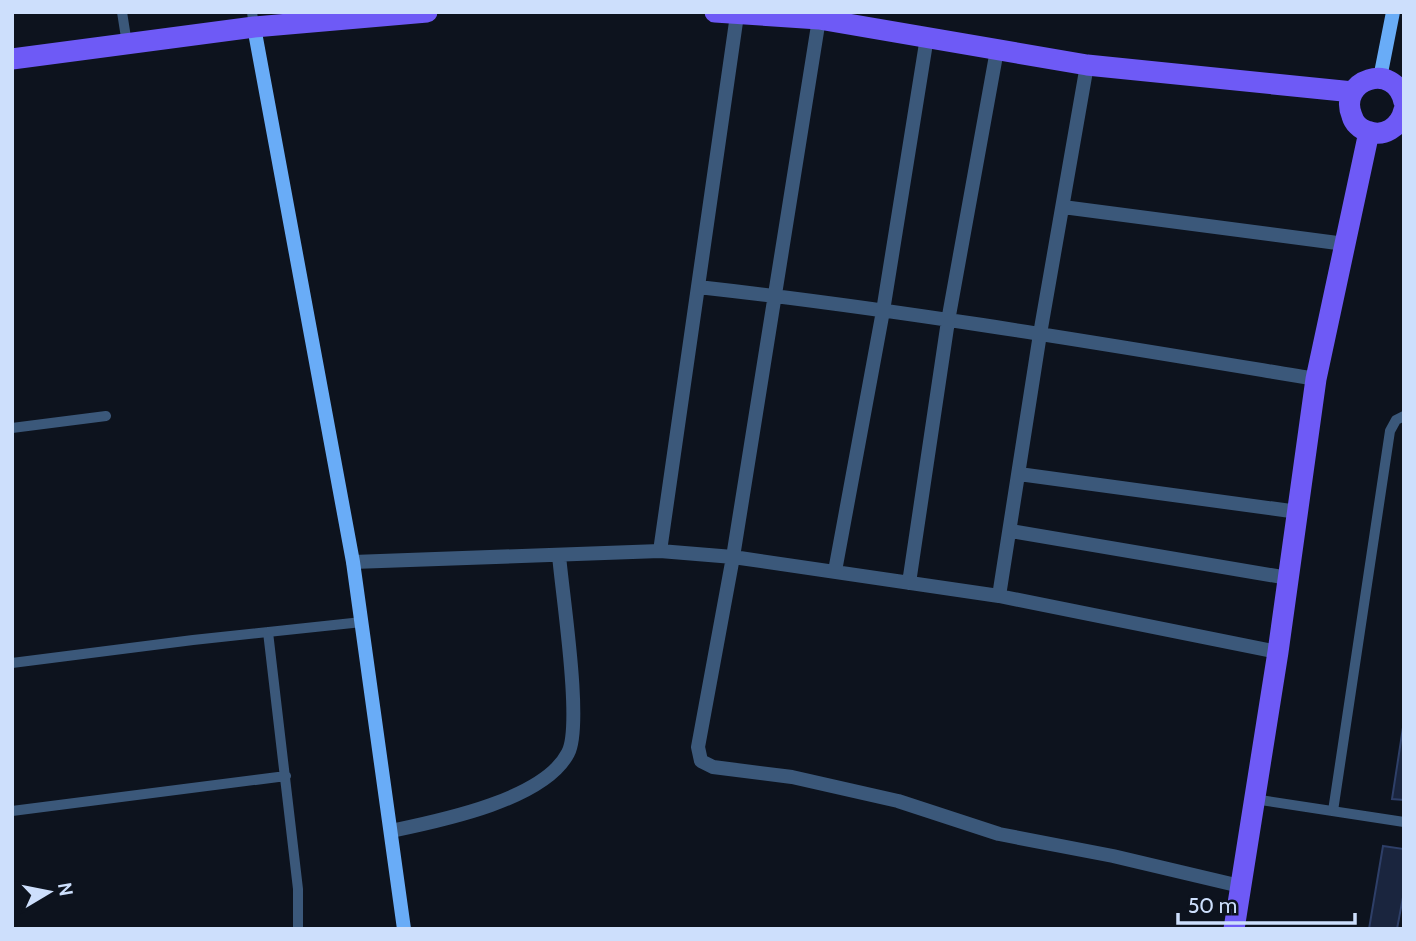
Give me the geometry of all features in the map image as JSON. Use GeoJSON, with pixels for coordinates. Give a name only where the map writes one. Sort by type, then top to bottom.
{"type":"FeatureCollection","features":[{"type":"Feature","properties":{"kind":"main road"},"geometry":{"type":"LineString","coordinates":[[12,59],[127,44],[253,20],[428,12]]}},
{"type":"Feature","properties":{"kind":"main road"},"geometry":{"type":"LineString","coordinates":[[715,12],[737,15],[819,15],[1087,65],[1353,92]]}},
{"type":"Feature","properties":{"kind":"main road"},"geometry":{"type":"LineString","coordinates":[[1404,102],[1397,87],[1380,78],[1364,81],[1353,92],[1350,108],[1351,116],[1368,132],[1386,132],[1400,121],[1404,110]]}},
{"type":"Feature","properties":{"kind":"main road"},"geometry":{"type":"LineString","coordinates":[[1234,929],[1278,652],[1316,379],[1368,132]]}},
{"type":"Feature","properties":{"kind":"street"},"geometry":{"type":"LineString","coordinates":[[1380,78],[1393,12]]}},
{"type":"Feature","properties":{"kind":"street"},"geometry":{"type":"LineString","coordinates":[[660,551],[737,15]]}},
{"type":"Feature","properties":{"kind":"street"},"geometry":{"type":"LineString","coordinates":[[819,15],[733,557],[698,747],[701,761],[713,767],[792,777],[898,801],[999,834],[1113,856],[1240,886]]}},
{"type":"Feature","properties":{"kind":"street"},"geometry":{"type":"LineString","coordinates":[[253,20],[353,562],[404,929]]}},
{"type":"Feature","properties":{"kind":"street"},"geometry":{"type":"LineString","coordinates":[[835,571],[883,311],[927,37]]}},
{"type":"Feature","properties":{"kind":"street"},"geometry":{"type":"LineString","coordinates":[[909,583],[948,321],[998,50]]}},
{"type":"Feature","properties":{"kind":"street"},"geometry":{"type":"LineString","coordinates":[[999,596],[1040,334],[1087,65]]}},
{"type":"Feature","properties":{"kind":"street"},"geometry":{"type":"LineString","coordinates":[[1063,206],[1345,244]]}},
{"type":"Feature","properties":{"kind":"street"},"geometry":{"type":"LineString","coordinates":[[698,287],[774,295],[1040,334],[1316,379]]}},
{"type":"Feature","properties":{"kind":"street"},"geometry":{"type":"LineString","coordinates":[[1018,474],[1298,512]]}},
{"type":"Feature","properties":{"kind":"street"},"geometry":{"type":"LineString","coordinates":[[1011,531],[1289,578]]}},
{"type":"Feature","properties":{"kind":"street"},"geometry":{"type":"LineString","coordinates":[[353,562],[660,551],[733,557],[999,596],[1278,652]]}},
{"type":"Feature","properties":{"kind":"street"},"geometry":{"type":"LineString","coordinates":[[391,831],[448,820],[488,807],[538,783],[560,765],[570,751],[575,722],[559,555]]}},
{"type":"Feature","properties":{"kind":"lane"},"geometry":{"type":"LineString","coordinates":[[122,12],[127,44]]}},
{"type":"Feature","properties":{"kind":"lane"},"geometry":{"type":"LineString","coordinates":[[12,428],[106,416]]}},
{"type":"Feature","properties":{"kind":"lane"},"geometry":{"type":"LineString","coordinates":[[1333,811],[1390,431],[1396,420],[1404,416]]}},
{"type":"Feature","properties":{"kind":"lane"},"geometry":{"type":"LineString","coordinates":[[12,663],[362,622]]}},
{"type":"Feature","properties":{"kind":"lane"},"geometry":{"type":"LineString","coordinates":[[268,632],[298,889],[298,929]]}},
{"type":"Feature","properties":{"kind":"lane"},"geometry":{"type":"LineString","coordinates":[[12,811],[286,776]]}},
{"type":"Feature","properties":{"kind":"lane"},"geometry":{"type":"LineString","coordinates":[[1254,799],[1404,821]]}},
{"type":"Feature","properties":{"kind":"building"},"geometry":{"type":"Polygon","coordinates":[[[1404,721],[1404,800],[1392,799],[1404,721]]]}},
{"type":"Feature","properties":{"kind":"building"},"geometry":{"type":"Polygon","coordinates":[[[1383,846],[1404,849],[1404,892],[1397,929],[1369,929],[1383,846]]]}}]}
